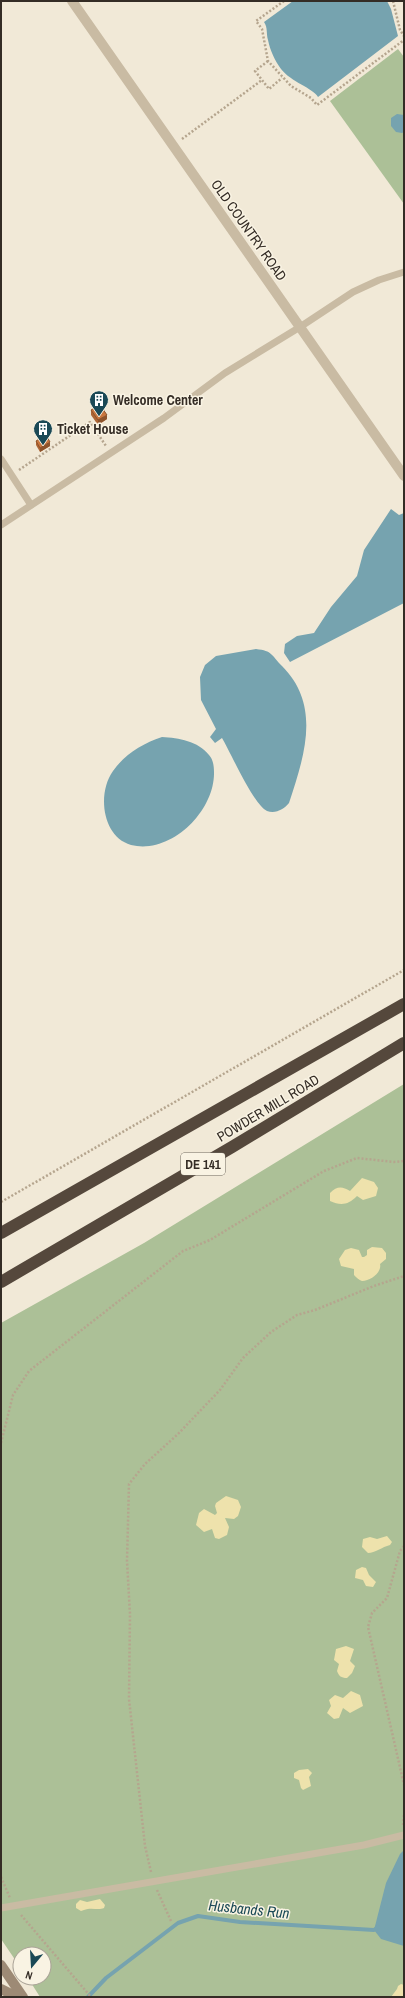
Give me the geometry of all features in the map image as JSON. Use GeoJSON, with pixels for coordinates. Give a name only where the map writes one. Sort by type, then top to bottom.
{"type":"FeatureCollection","features":[{"type":"Feature","properties":{"kind":"highway","name":"POWDER MILL ROAD"},"geometry":{"type":"LineString","coordinates":[[1,1233],[404,1004]]}},
{"type":"Feature","properties":{"kind":"highway","name":"POWDER MILL ROAD"},"geometry":{"type":"LineString","coordinates":[[1,1282],[232,1147],[404,1043]]}},
{"type":"Feature","properties":{"kind":"street","name":"OLD COUNTRY ROAD"},"geometry":{"type":"LineString","coordinates":[[72,1],[404,476]]}},
{"type":"Feature","properties":{"kind":"street"},"geometry":{"type":"LineString","coordinates":[[1,1965],[23,1997]]}},
{"type":"Feature","properties":{"kind":"street"},"geometry":{"type":"LineString","coordinates":[[1,1989],[17,1997]]}},
{"type":"Feature","properties":{"kind":"lane"},"geometry":{"type":"LineString","coordinates":[[1,525],[164,418],[225,373],[300,327],[353,292],[379,280],[404,272]]}},
{"type":"Feature","properties":{"kind":"lane"},"geometry":{"type":"LineString","coordinates":[[1,459],[31,505]]}},
{"type":"Feature","properties":{"kind":"lane"},"geometry":{"type":"LineString","coordinates":[[1,1908],[364,1845],[404,1835]]}},
{"type":"Feature","properties":{"kind":"path"},"geometry":{"type":"LineString","coordinates":[[284,1],[256,21],[262,29],[268,61],[282,78],[291,86],[311,98],[317,105],[404,40]]}},
{"type":"Feature","properties":{"kind":"path"},"geometry":{"type":"LineString","coordinates":[[394,1],[400,30],[404,36]]}},
{"type":"Feature","properties":{"kind":"path"},"geometry":{"type":"LineString","coordinates":[[268,61],[255,71],[269,89],[282,78]]}},
{"type":"Feature","properties":{"kind":"path"},"geometry":{"type":"LineString","coordinates":[[173,146],[262,80]]}},
{"type":"Feature","properties":{"kind":"path"},"geometry":{"type":"LineString","coordinates":[[12,475],[90,422],[110,454]]}},
{"type":"Feature","properties":{"kind":"path"},"geometry":{"type":"LineString","coordinates":[[1,1202],[404,970]]}},
{"type":"Feature","properties":{"kind":"path"},"geometry":{"type":"LineString","coordinates":[[1,1443],[13,1395],[29,1371],[183,1251],[210,1240],[324,1171],[357,1158],[394,1162],[404,1161]]}},
{"type":"Feature","properties":{"kind":"path"},"geometry":{"type":"LineString","coordinates":[[171,1921],[153,1882],[145,1846],[129,1699],[130,1614],[127,1561],[129,1484],[145,1464],[216,1395],[243,1358],[271,1332],[297,1315],[315,1310],[374,1286],[404,1276]]}},
{"type":"Feature","properties":{"kind":"path"},"geometry":{"type":"LineString","coordinates":[[404,1546],[400,1551],[387,1598],[372,1613],[368,1627],[404,1785]]}},
{"type":"Feature","properties":{"kind":"path"},"geometry":{"type":"LineString","coordinates":[[1,1877],[14,1906],[91,1997]]}},
{"type":"Feature","properties":{"kind":"green space"},"geometry":{"type":"Polygon","coordinates":[[[398,49],[404,57],[404,204],[330,101],[398,49]]]}},
{"type":"Feature","properties":{"kind":"green space"},"geometry":{"type":"Polygon","coordinates":[[[404,1084],[404,1997],[40,1997],[33,1986],[52,1986],[52,1946],[12,1946],[12,1955],[1,1939],[1,1323],[144,1243],[404,1084]]]}},
{"type":"Feature","properties":{"kind":"sand"},"geometry":{"type":"Polygon","coordinates":[[[362,1178],[374,1182],[378,1188],[376,1196],[363,1200],[357,1196],[344,1204],[338,1204],[330,1201],[330,1193],[337,1188],[344,1188],[350,1191],[362,1178]]]}},
{"type":"Feature","properties":{"kind":"sand"},"geometry":{"type":"Polygon","coordinates":[[[372,1247],[382,1248],[386,1253],[386,1259],[380,1264],[378,1273],[372,1278],[362,1281],[354,1275],[354,1269],[341,1266],[339,1259],[345,1250],[351,1248],[359,1250],[362,1257],[364,1257],[367,1255],[367,1250],[372,1247]]]}},
{"type":"Feature","properties":{"kind":"sand"},"geometry":{"type":"Polygon","coordinates":[[[226,1496],[238,1500],[241,1507],[238,1516],[234,1519],[225,1518],[229,1527],[227,1535],[219,1539],[215,1538],[212,1529],[204,1532],[196,1525],[199,1513],[204,1509],[215,1515],[217,1513],[215,1506],[216,1503],[226,1496]]]}},
{"type":"Feature","properties":{"kind":"sand"},"geometry":{"type":"Polygon","coordinates":[[[387,1536],[392,1542],[390,1545],[368,1553],[362,1547],[363,1539],[370,1537],[377,1539],[387,1536]]]}},
{"type":"Feature","properties":{"kind":"sand"},"geometry":{"type":"Polygon","coordinates":[[[362,1567],[366,1568],[369,1575],[376,1582],[373,1587],[366,1586],[363,1580],[355,1578],[356,1570],[362,1567]]]}},
{"type":"Feature","properties":{"kind":"sand"},"geometry":{"type":"Polygon","coordinates":[[[346,1646],[354,1649],[350,1661],[355,1666],[352,1673],[347,1678],[342,1677],[339,1674],[337,1671],[339,1664],[334,1660],[336,1649],[346,1646]]]}},
{"type":"Feature","properties":{"kind":"sand"},"geometry":{"type":"Polygon","coordinates":[[[351,1691],[360,1695],[363,1706],[350,1713],[343,1708],[339,1718],[334,1719],[327,1713],[331,1706],[329,1700],[335,1695],[343,1698],[351,1691]]]}},
{"type":"Feature","properties":{"kind":"sand"},"geometry":{"type":"Polygon","coordinates":[[[308,1769],[312,1773],[309,1777],[311,1786],[303,1790],[299,1780],[294,1778],[294,1773],[299,1770],[308,1769]]]}},
{"type":"Feature","properties":{"kind":"sand"},"geometry":{"type":"Polygon","coordinates":[[[100,1899],[105,1905],[104,1908],[81,1911],[76,1908],[76,1904],[80,1900],[87,1902],[100,1899]]]}},
{"type":"Feature","properties":{"kind":"sand"},"geometry":{"type":"Polygon","coordinates":[[[401,1984],[404,1985],[404,1997],[391,1997],[398,1986],[401,1984]]]}},
{"type":"Feature","properties":{"kind":"water"},"geometry":{"type":"Polygon","coordinates":[[[293,1],[387,1],[391,9],[398,36],[318,97],[312,91],[285,74],[273,55],[267,37],[264,22],[293,1]]]}},
{"type":"Feature","properties":{"kind":"water"},"geometry":{"type":"Polygon","coordinates":[[[397,114],[404,115],[404,132],[402,133],[396,132],[391,126],[391,118],[397,114]]]}},
{"type":"Feature","properties":{"kind":"water"},"geometry":{"type":"Polygon","coordinates":[[[391,509],[399,515],[404,513],[404,603],[290,662],[284,653],[285,644],[297,636],[314,633],[331,607],[357,576],[364,550],[391,509]]]}},
{"type":"Feature","properties":{"kind":"water"},"geometry":{"type":"Polygon","coordinates":[[[256,649],[269,652],[294,681],[302,698],[306,715],[304,750],[289,803],[282,809],[274,812],[267,811],[255,799],[222,738],[215,743],[210,737],[216,729],[201,700],[200,677],[205,665],[216,656],[256,649]]]}},
{"type":"Feature","properties":{"kind":"water"},"geometry":{"type":"Polygon","coordinates":[[[162,737],[188,741],[205,750],[213,763],[214,772],[212,787],[207,801],[199,815],[188,827],[175,837],[161,843],[146,846],[131,845],[121,840],[108,824],[104,802],[108,780],[113,771],[129,754],[141,746],[162,737]]]}},
{"type":"Feature","properties":{"kind":"water"},"geometry":{"type":"Polygon","coordinates":[[[404,1850],[404,1946],[381,1939],[374,1930],[386,1883],[400,1854],[404,1850]]]}},
{"type":"Feature","properties":{"kind":"building"},"geometry":{"type":"Polygon","coordinates":[[[100,405],[107,415],[98,420],[91,410],[100,405]]]}},
{"type":"Feature","properties":{"kind":"building"},"geometry":{"type":"Polygon","coordinates":[[[46,435],[50,442],[40,448],[36,441],[46,435]]]}},
{"type":"Feature","properties":{"kind":"waterway","name":"Husbands Run"},"geometry":{"type":"LineString","coordinates":[[88,1997],[106,1978],[178,1923],[198,1916],[240,1922],[374,1930],[378,1927]]}},
{"type":"Feature","properties":{"kind":"place","name":"Welcome Center"},"geometry":{"type":"Point","coordinates":[99,417]}},
{"type":"Feature","properties":{"kind":"place","name":"Ticket House"},"geometry":{"type":"Point","coordinates":[43,446]}}]}
